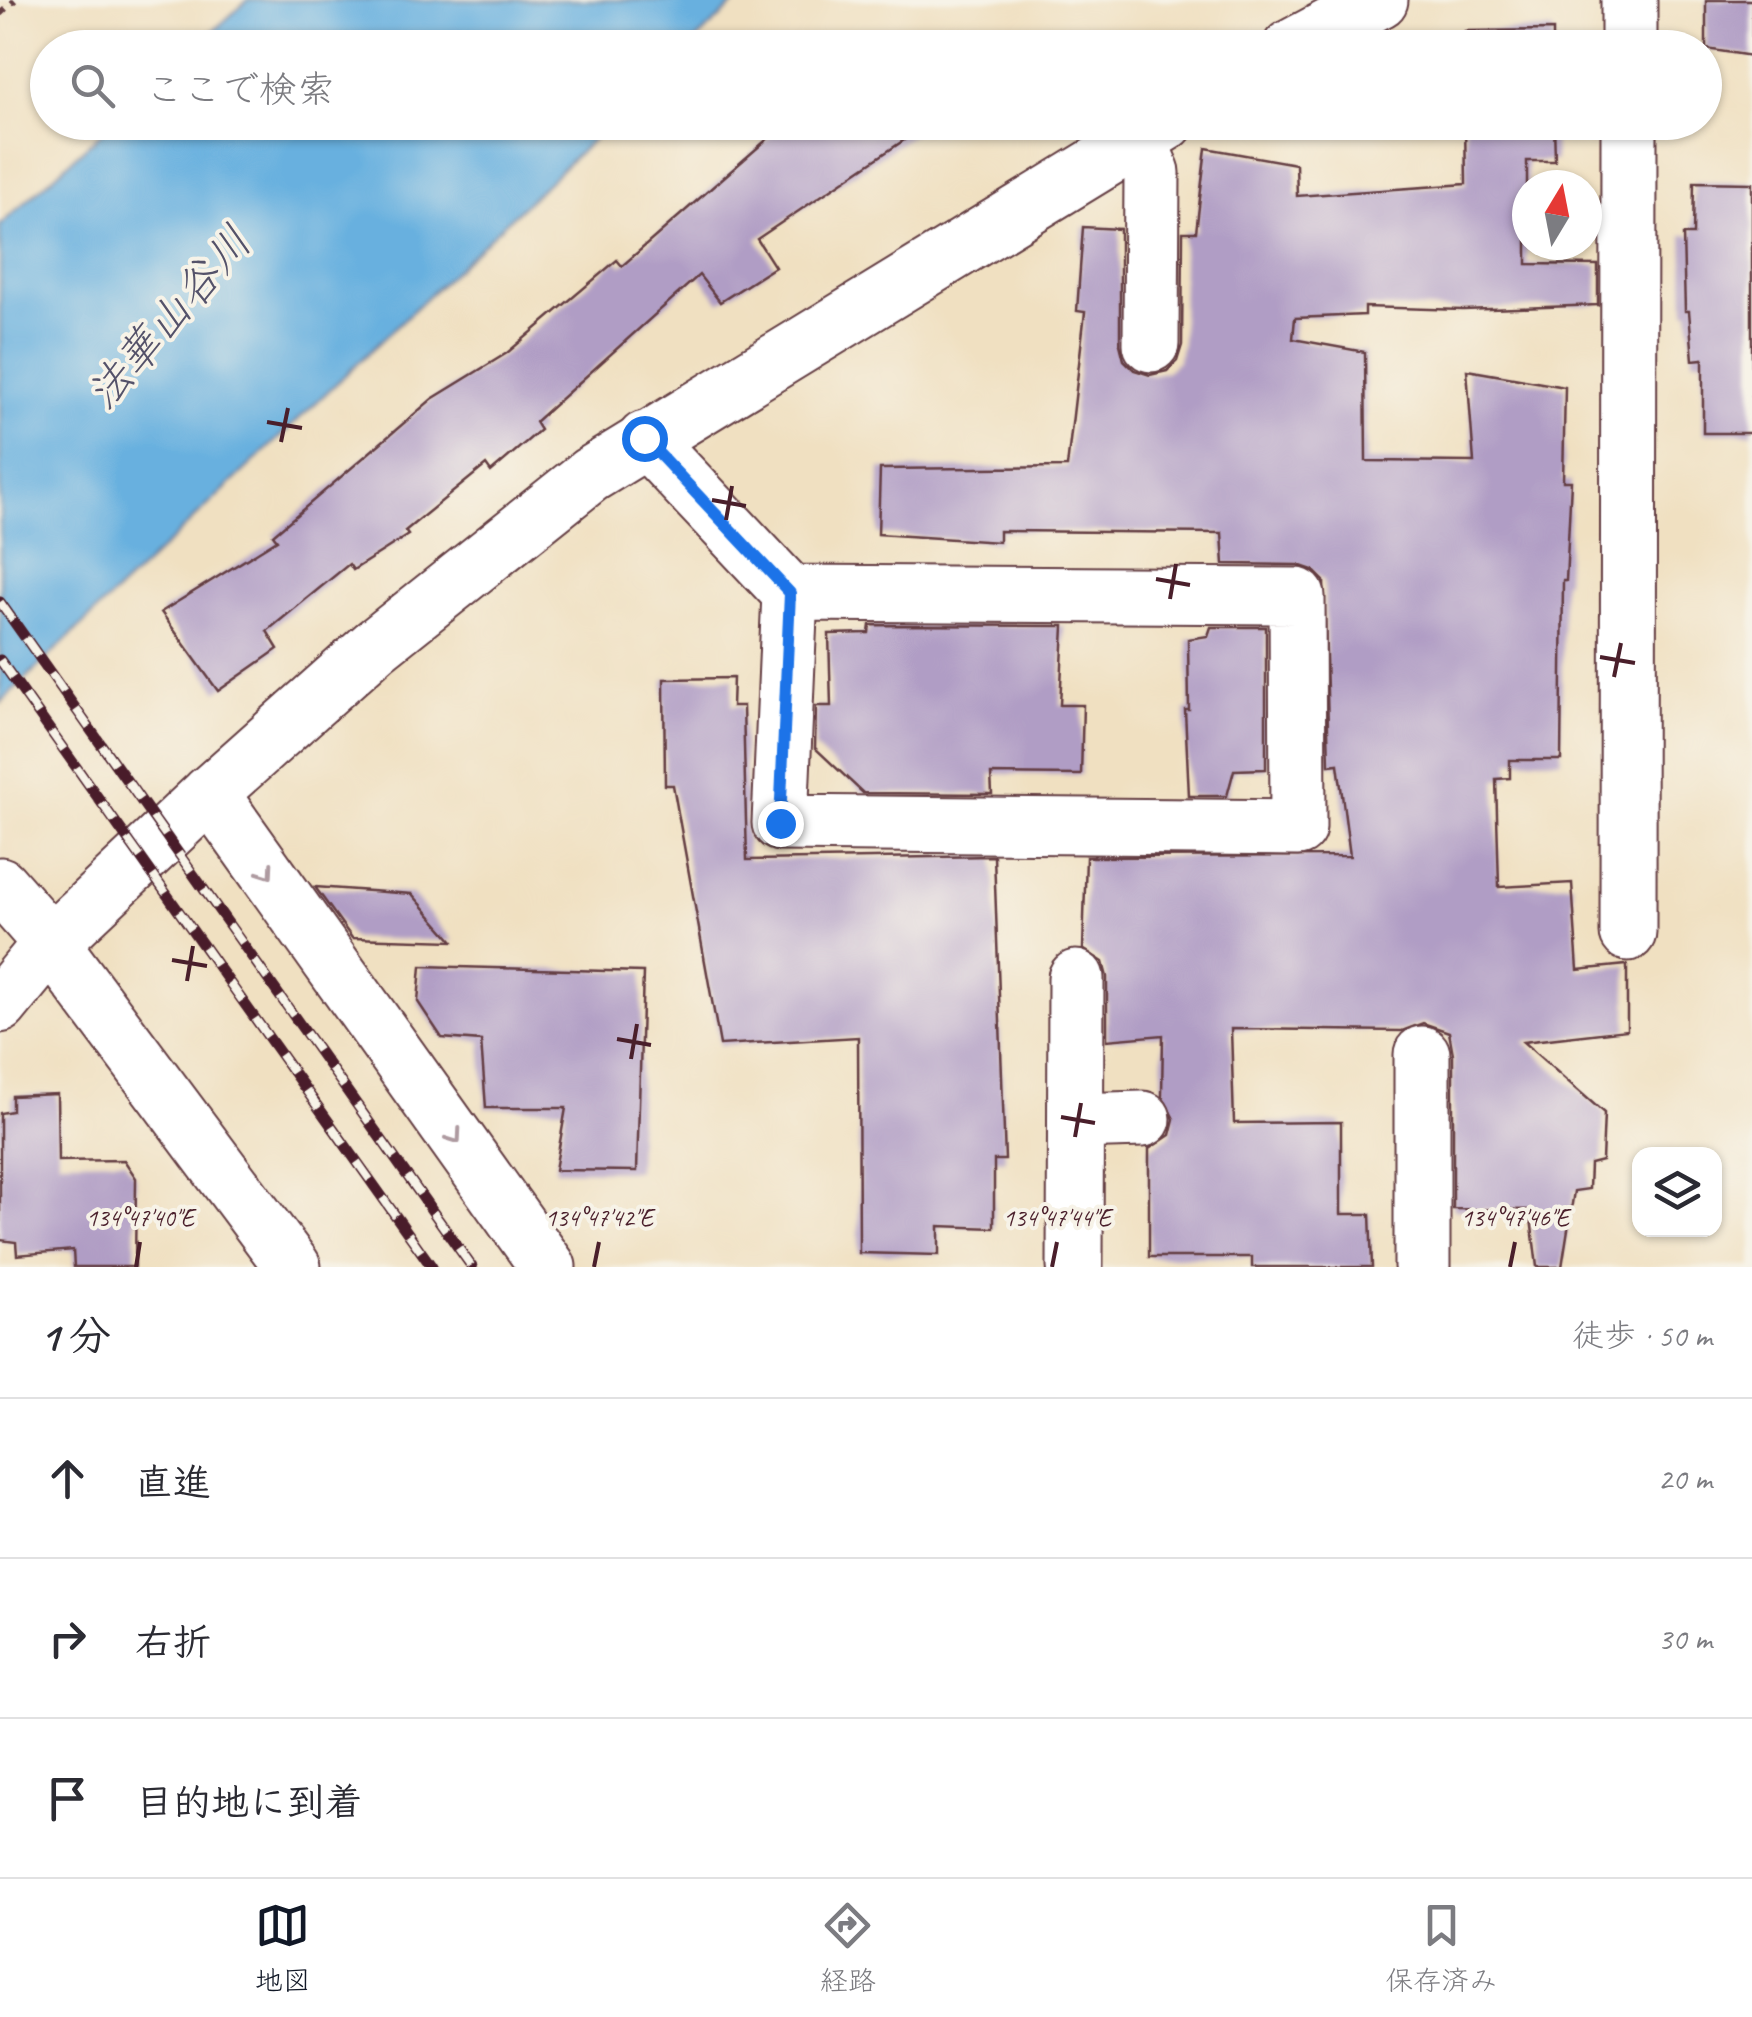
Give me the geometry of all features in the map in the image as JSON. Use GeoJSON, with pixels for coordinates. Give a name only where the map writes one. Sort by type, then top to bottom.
{"type":"FeatureCollection","features":[{"type":"Feature","properties":{"kind":"street"},"geometry":{"type":"LineString","coordinates":[[1324,30],[1380,0]]}},
{"type":"Feature","properties":{"kind":"street"},"geometry":{"type":"LineString","coordinates":[[1629,0],[1629,30]]}},
{"type":"Feature","properties":{"kind":"street"},"geometry":{"type":"LineString","coordinates":[[0,1005],[51,944],[210,793],[376,646],[590,475],[644,438],[1138,140]]}},
{"type":"Feature","properties":{"kind":"street"},"geometry":{"type":"LineString","coordinates":[[1151,344],[1153,140]]}},
{"type":"Feature","properties":{"kind":"street"},"geometry":{"type":"LineString","coordinates":[[1628,933],[1629,140]]}},
{"type":"Feature","properties":{"kind":"street"},"geometry":{"type":"LineString","coordinates":[[644,438],[790,593],[780,823],[1298,828],[1297,596],[790,593]]}},
{"type":"Feature","properties":{"kind":"street"},"geometry":{"type":"LineString","coordinates":[[210,793],[548,1267]]}},
{"type":"Feature","properties":{"kind":"street"},"geometry":{"type":"LineString","coordinates":[[0,885],[51,944],[294,1267]]}},
{"type":"Feature","properties":{"kind":"street"},"geometry":{"type":"LineString","coordinates":[[1075,1267],[1076,978]]}},
{"type":"Feature","properties":{"kind":"street"},"geometry":{"type":"LineString","coordinates":[[1422,1054],[1422,1267]]}},
{"type":"Feature","properties":{"kind":"street"},"geometry":{"type":"LineString","coordinates":[[1076,1121],[1143,1119]]}},
{"type":"Feature","properties":{"kind":"path"},"geometry":{"type":"LineString","coordinates":[[0,14],[15,0]]}},
{"type":"Feature","properties":{"kind":"water"},"geometry":{"type":"Polygon","coordinates":[[[248,0],[739,0],[707,30],[214,30],[248,0]]]}},
{"type":"Feature","properties":{"kind":"water","name":"法華山谷川"},"geometry":{"type":"Polygon","coordinates":[[[93,140],[592,140],[0,703],[0,225],[93,140]]]}},
{"type":"Feature","properties":{"kind":"building"},"geometry":{"type":"Polygon","coordinates":[[[1706,0],[1752,0],[1752,56],[1722,51],[1722,30],[1706,30],[1706,0]]]}},
{"type":"Feature","properties":{"kind":"building"},"geometry":{"type":"Polygon","coordinates":[[[766,140],[904,140],[757,239],[775,267],[720,302],[699,275],[535,422],[540,430],[491,472],[486,465],[405,531],[408,535],[353,570],[349,564],[267,631],[278,649],[218,691],[161,612],[277,540],[273,535],[432,399],[507,353],[617,260],[622,266],[766,140]]]}},
{"type":"Feature","properties":{"kind":"building"},"geometry":{"type":"Polygon","coordinates":[[[1465,140],[1554,140],[1555,161],[1527,161],[1527,170],[1512,170],[1512,260],[1527,260],[1527,264],[1598,265],[1598,305],[1463,310],[1365,307],[1365,315],[1295,318],[1293,339],[1365,352],[1366,461],[1474,462],[1467,370],[1565,387],[1563,481],[1571,481],[1563,581],[1561,760],[1510,760],[1510,778],[1496,779],[1499,887],[1572,883],[1578,970],[1627,965],[1627,1030],[1523,1042],[1604,1113],[1602,1161],[1590,1164],[1589,1189],[1574,1191],[1562,1267],[1537,1267],[1530,1210],[1453,1209],[1453,1054],[1449,1032],[1423,1023],[1402,1031],[1231,1029],[1234,1123],[1341,1122],[1341,1214],[1370,1214],[1372,1267],[1252,1267],[1252,1257],[1149,1257],[1149,1149],[1170,1135],[1174,1119],[1162,1096],[1163,1035],[1107,1040],[1107,977],[1103,962],[1083,949],[1086,857],[1350,856],[1338,764],[1329,765],[1324,581],[1313,570],[1298,565],[1224,564],[1222,533],[999,531],[999,542],[878,534],[880,469],[1067,467],[1085,312],[1077,311],[1083,227],[1120,229],[1120,344],[1124,360],[1134,370],[1150,375],[1167,371],[1177,361],[1182,345],[1183,232],[1196,232],[1206,148],[1296,164],[1297,196],[1466,184],[1465,140]]]}},
{"type":"Feature","properties":{"kind":"building"},"geometry":{"type":"Polygon","coordinates":[[[1694,182],[1752,183],[1752,433],[1703,433],[1703,359],[1693,360],[1689,311],[1685,311],[1683,235],[1693,235],[1694,182]]]}},
{"type":"Feature","properties":{"kind":"building"},"geometry":{"type":"Polygon","coordinates":[[[870,625],[1064,626],[1060,705],[1083,705],[1081,775],[991,774],[992,794],[863,793],[815,748],[816,706],[831,706],[829,634],[869,633],[870,625]]]}},
{"type":"Feature","properties":{"kind":"building"},"geometry":{"type":"Polygon","coordinates":[[[1211,627],[1266,627],[1266,769],[1234,770],[1227,796],[1189,796],[1185,710],[1189,710],[1188,639],[1208,636],[1211,627]]]}},
{"type":"Feature","properties":{"kind":"building"},"geometry":{"type":"Polygon","coordinates":[[[733,678],[732,706],[743,706],[747,860],[994,856],[1005,1160],[994,1160],[994,1228],[939,1226],[939,1255],[859,1253],[858,1037],[720,1045],[673,785],[665,785],[664,679],[733,678]]]}},
{"type":"Feature","properties":{"kind":"building"},"geometry":{"type":"Polygon","coordinates":[[[315,887],[412,894],[453,941],[352,938],[315,887]]]}},
{"type":"Feature","properties":{"kind":"building"},"geometry":{"type":"Polygon","coordinates":[[[421,966],[643,972],[637,1171],[555,1170],[566,1108],[486,1108],[481,1041],[442,1038],[418,1002],[421,966]]]}},
{"type":"Feature","properties":{"kind":"building"},"geometry":{"type":"Polygon","coordinates":[[[57,1094],[58,1161],[124,1160],[136,1178],[135,1267],[74,1267],[73,1250],[17,1255],[16,1242],[0,1240],[0,1113],[12,1111],[12,1096],[57,1094]]]}},
{"type":"Feature","properties":{"kind":"railway"},"geometry":{"type":"LineString","coordinates":[[0,602],[472,1267]]}},
{"type":"Feature","properties":{"kind":"railway"},"geometry":{"type":"LineString","coordinates":[[0,660],[432,1267]]}},
{"type":"Feature","properties":{"kind":"route"},"geometry":{"type":"LineString","coordinates":[[644,438],[790,593],[780,823]]}}]}
